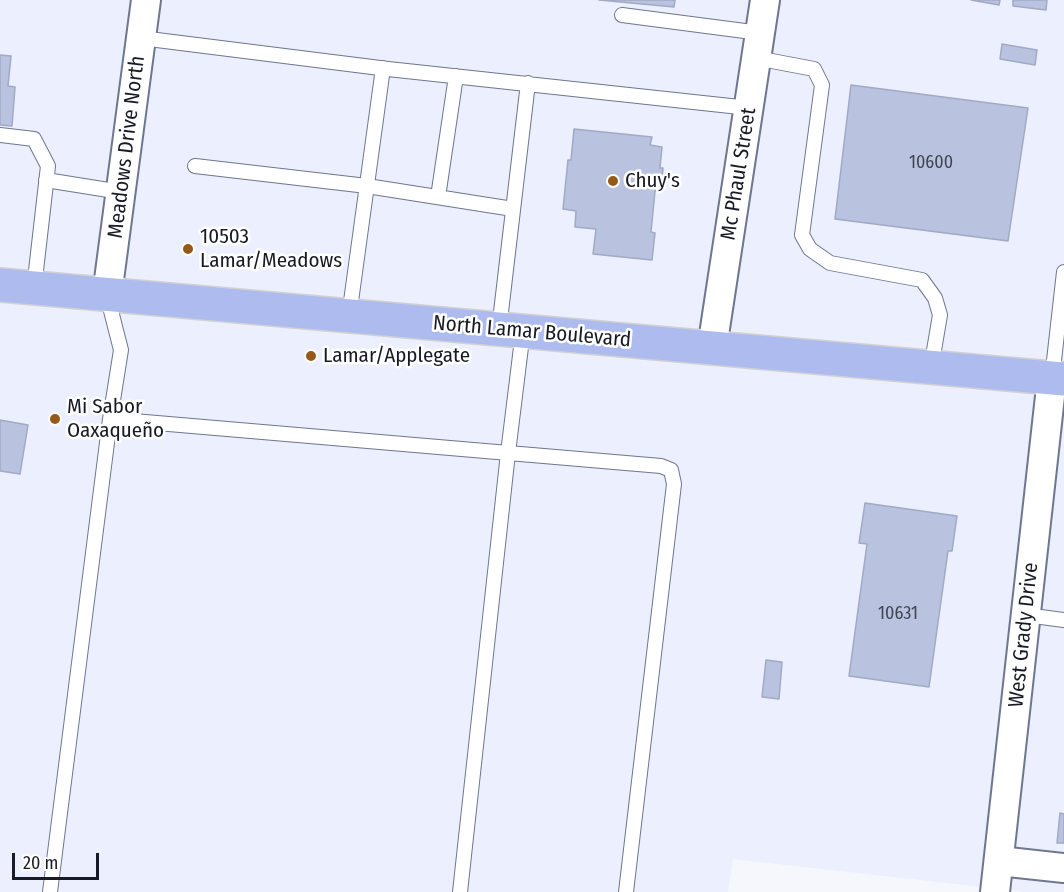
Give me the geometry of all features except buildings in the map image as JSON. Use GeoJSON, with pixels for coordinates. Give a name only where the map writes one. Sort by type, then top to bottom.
{"type":"FeatureCollection","features":[{"type":"Feature","properties":{"kind":"main road","name":"North Lamar Boulevard"},"geometry":{"type":"LineString","coordinates":[[0,285],[1058,379]]}},
{"type":"Feature","properties":{"kind":"street","name":"Meadows Drive North"},"geometry":{"type":"LineString","coordinates":[[107,295],[146,0]]}},
{"type":"Feature","properties":{"kind":"street","name":"Mc Phaul Street"},"geometry":{"type":"LineString","coordinates":[[712,348],[765,0]]}},
{"type":"Feature","properties":{"kind":"street","name":"West Grady Drive"},"geometry":{"type":"LineString","coordinates":[[995,892],[1026,615],[1058,379]]}},
{"type":"Feature","properties":{"kind":"street"},"geometry":{"type":"LineString","coordinates":[[999,861],[1064,868]]}},
{"type":"Feature","properties":{"kind":"lane"},"geometry":{"type":"LineString","coordinates":[[622,15],[758,46],[814,69],[822,85],[802,235],[810,249],[830,263],[922,280],[935,298],[940,315],[931,368]]}},
{"type":"Feature","properties":{"kind":"lane"},"geometry":{"type":"LineString","coordinates":[[141,38],[383,68],[749,108]]}},
{"type":"Feature","properties":{"kind":"lane"},"geometry":{"type":"LineString","coordinates":[[349,316],[383,68]]}},
{"type":"Feature","properties":{"kind":"lane"},"geometry":{"type":"LineString","coordinates":[[438,197],[456,76]]}},
{"type":"Feature","properties":{"kind":"lane"},"geometry":{"type":"LineString","coordinates":[[460,892],[508,453],[513,209],[528,83]]}},
{"type":"Feature","properties":{"kind":"lane"},"geometry":{"type":"LineString","coordinates":[[0,135],[34,139],[48,166],[34,288]]}},
{"type":"Feature","properties":{"kind":"lane"},"geometry":{"type":"LineString","coordinates":[[195,166],[367,186],[513,209]]}},
{"type":"Feature","properties":{"kind":"lane"},"geometry":{"type":"LineString","coordinates":[[46,180],[121,192]]}},
{"type":"Feature","properties":{"kind":"lane"},"geometry":{"type":"LineString","coordinates":[[1058,379],[1064,272]]}},
{"type":"Feature","properties":{"kind":"lane"},"geometry":{"type":"LineString","coordinates":[[50,892],[110,419],[121,350],[107,295]]}},
{"type":"Feature","properties":{"kind":"lane"},"geometry":{"type":"LineString","coordinates":[[110,419],[661,466],[671,470],[674,484],[626,892]]}},
{"type":"Feature","properties":{"kind":"lane"},"geometry":{"type":"LineString","coordinates":[[1026,615],[1064,620]]}},
{"type":"Feature","properties":{"kind":"shaded area"},"geometry":{"type":"Polygon","coordinates":[[[0,0],[1064,0],[1064,892],[1027,892],[733,859],[728,892],[0,892],[0,0]]]}},
{"type":"Feature","properties":{"kind":"place","name":"Chuy's"},"geometry":{"type":"Point","coordinates":[613,181]}},
{"type":"Feature","properties":{"kind":"place","name":"10503 Lamar/Meadows"},"geometry":{"type":"Point","coordinates":[188,249]}},
{"type":"Feature","properties":{"kind":"place","name":"Lamar/Applegate"},"geometry":{"type":"Point","coordinates":[311,356]}},
{"type":"Feature","properties":{"kind":"place","name":"Mi Sabor Oaxaqueño"},"geometry":{"type":"Point","coordinates":[55,419]}}]}
